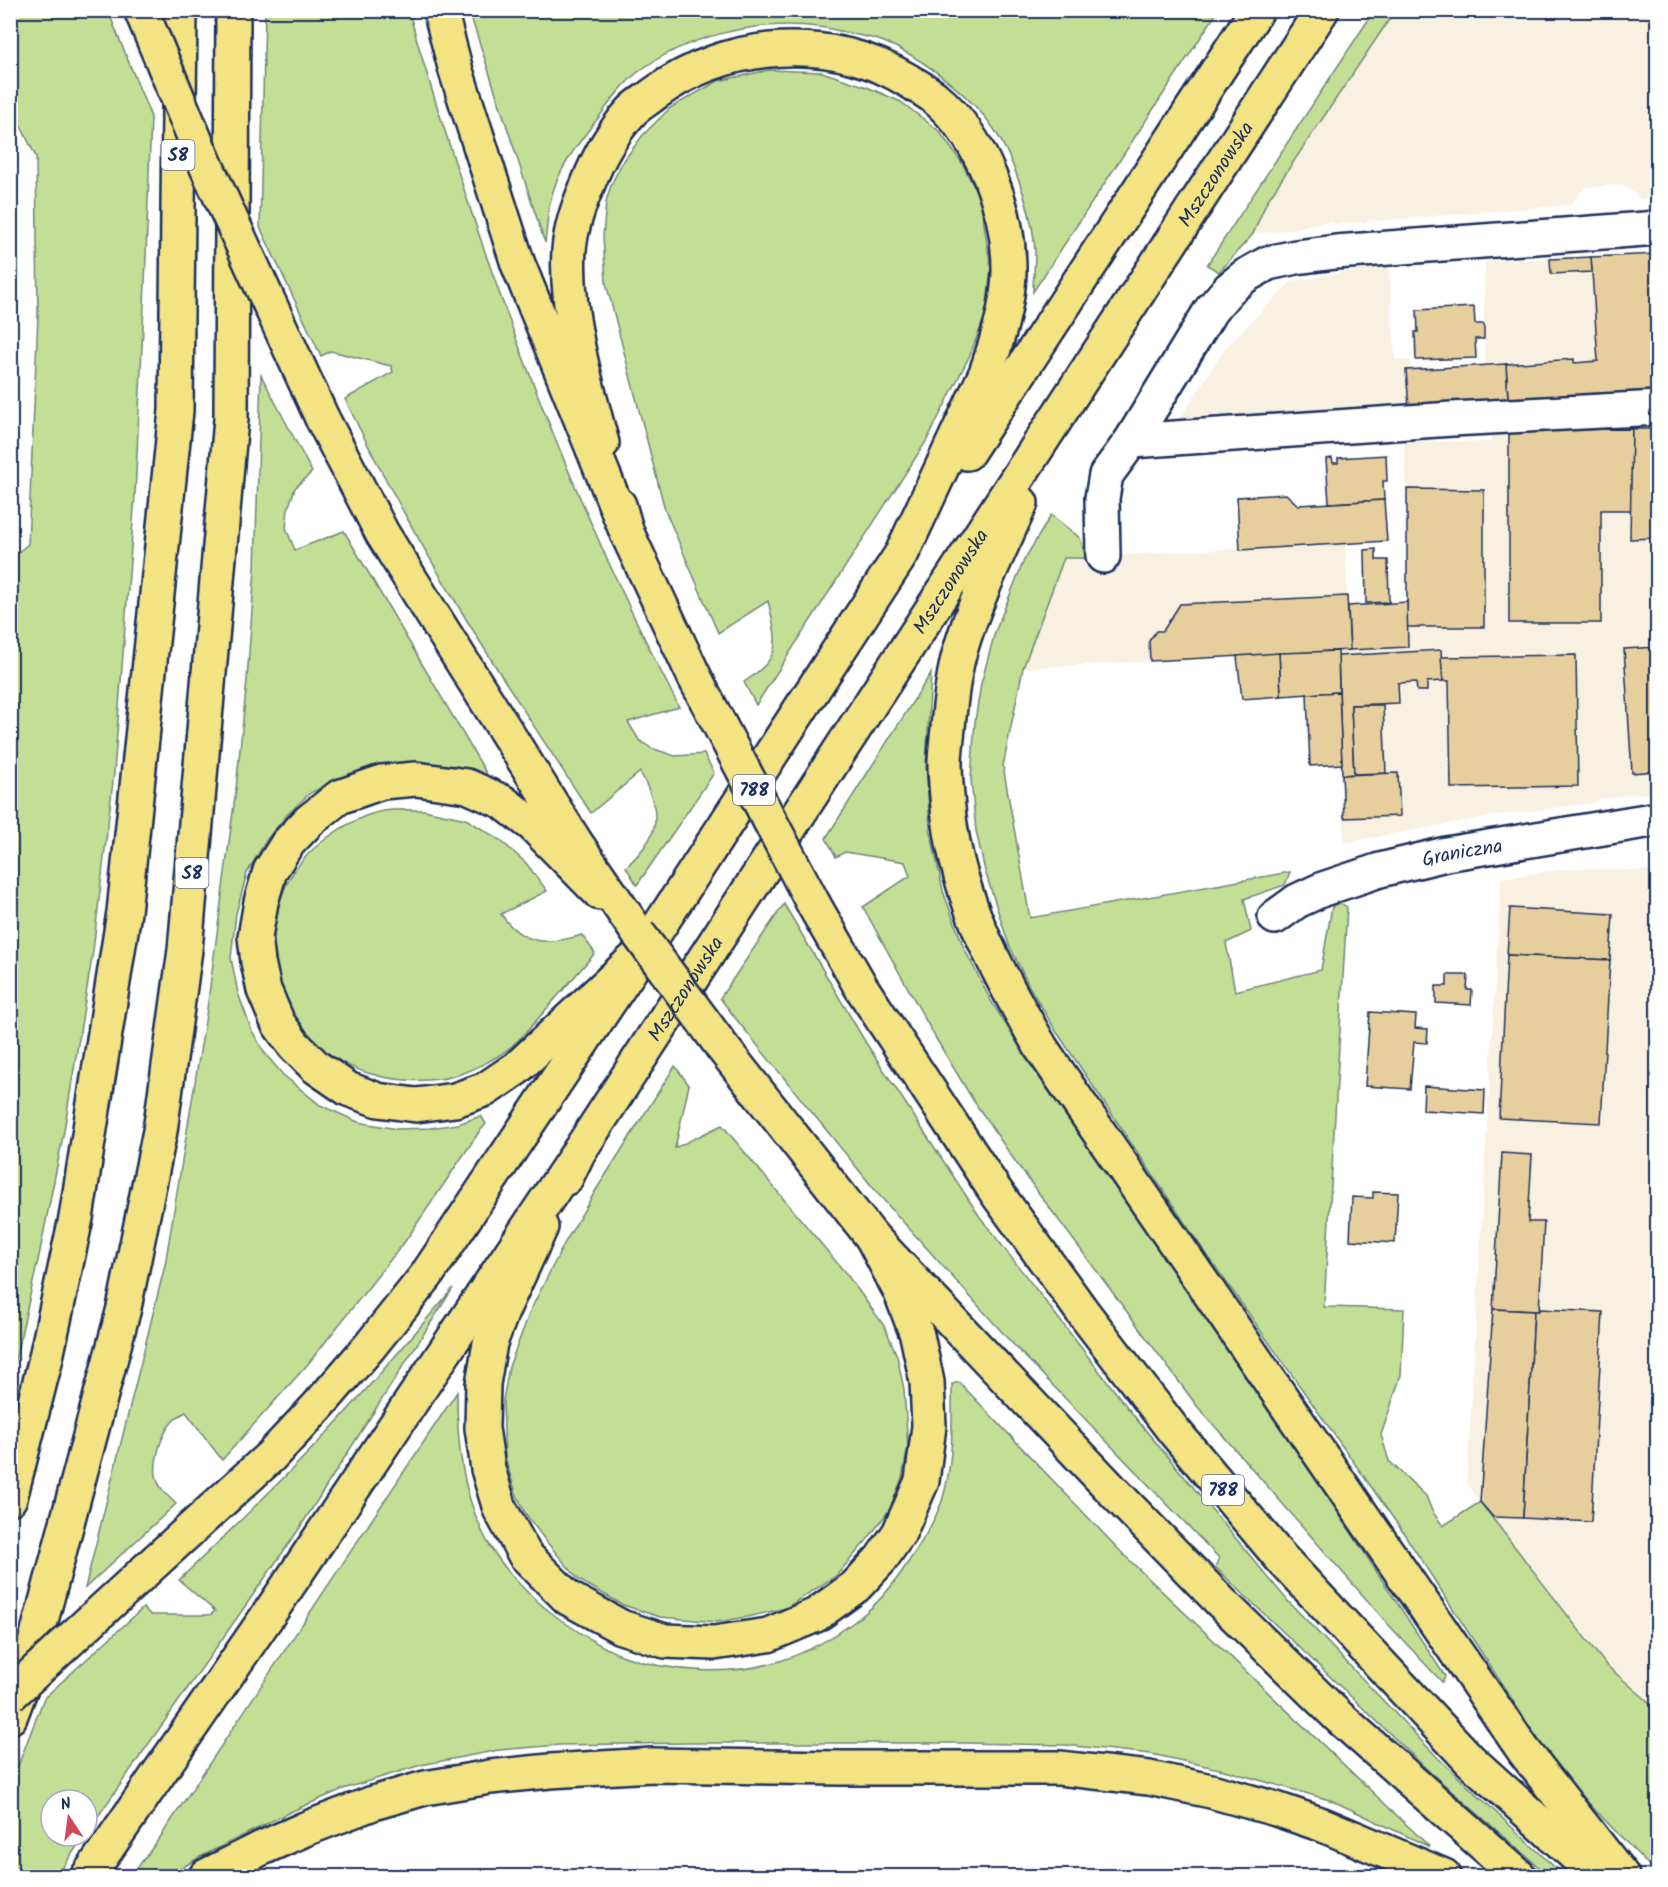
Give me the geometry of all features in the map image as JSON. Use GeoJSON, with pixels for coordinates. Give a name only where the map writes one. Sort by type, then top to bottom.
{"type":"FeatureCollection","features":[{"type":"Feature","properties":{"kind":"main road"},"geometry":{"type":"LineString","coordinates":[[141,10],[205,163],[322,418],[382,533],[572,852],[872,1237],[1222,1603],[1340,1718],[1519,1876]]}},
{"type":"Feature","properties":{"kind":"main road","name":"S8"},"geometry":{"type":"LineString","coordinates":[[10,1498],[45,1362],[76,1218],[124,912],[176,411],[180,10]]}},
{"type":"Feature","properties":{"kind":"main road","name":"S8"},"geometry":{"type":"LineString","coordinates":[[10,1717],[29,1666],[124,1308],[160,1131],[185,950],[231,419],[233,10]]}},
{"type":"Feature","properties":{"kind":"main road"},"geometry":{"type":"LineString","coordinates":[[440,10],[456,71],[518,264],[627,533]]}},
{"type":"Feature","properties":{"kind":"main road"},"geometry":{"type":"LineString","coordinates":[[10,1695],[271,1456],[318,1406],[419,1284],[641,942],[902,553],[1257,10]]}},
{"type":"Feature","properties":{"kind":"main road","name":"Mszczonowska"},"geometry":{"type":"LineString","coordinates":[[578,1153],[1322,10]]}},
{"type":"Feature","properties":{"kind":"main road"},"geometry":{"type":"LineString","coordinates":[[627,533],[592,408],[577,340],[570,286],[569,249],[586,187],[598,158],[632,111],[673,80],[720,59],[767,50],[818,49],[860,58],[892,71],[934,97],[960,124],[982,158],[996,193],[1006,230],[1009,273],[1004,311],[996,345],[986,373],[902,553]]}},
{"type":"Feature","properties":{"kind":"main road"},"geometry":{"type":"LineString","coordinates":[[1081,380],[1028,487],[980,594],[959,654],[949,714],[945,765],[948,819],[955,856],[984,944],[1010,995],[1042,1049],[1524,1751],[1622,1876]]}},
{"type":"Feature","properties":{"kind":"main road","name":"788"},"geometry":{"type":"LineString","coordinates":[[627,533],[694,676],[814,905],[861,987],[996,1192],[1082,1311],[1174,1431],[1280,1557],[1470,1760],[1598,1876]]}},
{"type":"Feature","properties":{"kind":"main road"},"geometry":{"type":"LineString","coordinates":[[572,852],[503,802],[467,786],[416,779],[381,782],[339,797],[309,821],[287,844],[270,871],[261,902],[255,937],[258,962],[264,990],[278,1023],[294,1046],[316,1068],[348,1089],[378,1100],[416,1105],[455,1100],[486,1089],[517,1068],[641,942]]}},
{"type":"Feature","properties":{"kind":"main road"},"geometry":{"type":"LineString","coordinates":[[578,1153],[523,1263],[490,1343],[483,1384],[482,1428],[488,1470],[500,1509],[525,1554],[568,1598],[621,1627],[665,1641],[714,1643],[768,1635],[816,1615],[856,1586],[881,1559],[899,1533],[922,1481],[929,1426],[927,1382],[917,1335],[901,1293],[872,1237]]}},
{"type":"Feature","properties":{"kind":"main road"},"geometry":{"type":"LineString","coordinates":[[88,1876],[269,1614],[578,1153]]}},
{"type":"Feature","properties":{"kind":"main road"},"geometry":{"type":"LineString","coordinates":[[206,1876],[305,1829],[373,1803],[425,1788],[490,1777],[652,1765],[1059,1768],[1149,1778],[1211,1791],[1276,1809],[1323,1825],[1444,1876]]}},
{"type":"Feature","properties":{"kind":"street"},"geometry":{"type":"LineString","coordinates":[[1103,556],[1102,498],[1106,475],[1131,441],[1211,310],[1229,288],[1245,276],[1268,263],[1336,252],[1658,228]]}},
{"type":"Feature","properties":{"kind":"street"},"geometry":{"type":"LineString","coordinates":[[1131,441],[1452,419],[1658,408]]}},
{"type":"Feature","properties":{"kind":"street","name":"Graniczna"},"geometry":{"type":"LineString","coordinates":[[1275,917],[1297,901],[1323,889],[1380,870],[1446,854],[1658,819]]}},
{"type":"Feature","properties":{"kind":"shaded area"},"geometry":{"type":"Polygon","coordinates":[[[1395,11],[1657,11],[1657,198],[1640,199],[1624,185],[1585,187],[1570,205],[1337,224],[1330,221],[1296,229],[1253,234],[1267,201],[1395,11]]]}},
{"type":"Feature","properties":{"kind":"shaded area"},"geometry":{"type":"Polygon","coordinates":[[[1657,254],[1657,399],[1175,426],[1226,347],[1292,281],[1389,265],[1395,360],[1410,360],[1411,370],[1485,365],[1485,261],[1657,254]]]}},
{"type":"Feature","properties":{"kind":"shaded area"},"geometry":{"type":"Polygon","coordinates":[[[1657,418],[1657,792],[1486,817],[1344,843],[1338,651],[1023,668],[1064,558],[1345,543],[1348,606],[1407,602],[1407,489],[1404,441],[1491,442],[1499,426],[1657,418]]]}},
{"type":"Feature","properties":{"kind":"shaded area"},"geometry":{"type":"Polygon","coordinates":[[[1575,868],[1653,871],[1650,917],[1658,917],[1657,1709],[1606,1665],[1467,1482],[1501,878],[1575,868]]]}},
{"type":"Feature","properties":{"kind":"green space"},"geometry":{"type":"Polygon","coordinates":[[[11,10],[108,11],[151,117],[135,495],[114,773],[93,951],[64,1131],[11,1379],[10,559],[28,544],[38,315],[36,157],[11,106],[11,10]]]}},
{"type":"Feature","properties":{"kind":"green space"},"geometry":{"type":"Polygon","coordinates":[[[1078,10],[1218,11],[1033,292],[1035,252],[1030,218],[1012,163],[995,130],[985,117],[939,74],[898,48],[875,39],[818,27],[771,26],[723,33],[677,49],[637,73],[612,99],[563,168],[550,203],[545,243],[469,11],[1014,11],[1058,13],[1078,10]]]}},
{"type":"Feature","properties":{"kind":"green space"},"geometry":{"type":"Polygon","coordinates":[[[265,11],[409,11],[478,232],[528,371],[614,574],[679,707],[628,722],[639,740],[651,748],[675,756],[704,754],[714,773],[637,885],[626,867],[646,844],[655,823],[652,800],[640,772],[591,813],[493,662],[430,559],[345,399],[393,372],[391,366],[331,351],[321,356],[260,227],[265,11]]]}},
{"type":"Feature","properties":{"kind":"green space"},"geometry":{"type":"Polygon","coordinates":[[[1374,11],[1395,11],[1267,201],[1253,234],[1219,272],[1207,265],[1374,11]]]}},
{"type":"Feature","properties":{"kind":"green space"},"geometry":{"type":"Polygon","coordinates":[[[769,70],[822,72],[867,87],[901,102],[939,131],[962,163],[980,199],[991,268],[986,313],[970,355],[927,440],[756,705],[744,682],[766,664],[774,648],[774,628],[768,601],[718,633],[665,510],[606,283],[603,236],[606,202],[611,185],[622,163],[643,135],[670,108],[718,81],[769,70]]]}},
{"type":"Feature","properties":{"kind":"green space"},"geometry":{"type":"Polygon","coordinates":[[[261,375],[312,472],[295,488],[288,509],[286,528],[295,550],[344,531],[489,778],[457,767],[380,765],[334,781],[310,793],[267,839],[247,873],[236,914],[231,958],[238,993],[251,1029],[264,1052],[282,1074],[320,1105],[358,1122],[397,1129],[458,1124],[481,1116],[486,1124],[406,1240],[308,1364],[222,1460],[186,1412],[174,1420],[161,1442],[156,1470],[160,1486],[176,1504],[85,1588],[165,1265],[207,1009],[236,789],[247,680],[255,568],[261,375]]]}},
{"type":"Feature","properties":{"kind":"green space"},"geometry":{"type":"Polygon","coordinates":[[[1051,515],[1080,538],[1086,558],[1064,558],[1023,668],[1003,766],[1030,918],[1290,872],[1285,885],[1244,899],[1251,931],[1226,943],[1235,991],[1321,970],[1332,907],[1340,904],[1347,907],[1324,1307],[1404,1309],[1401,1375],[1381,1435],[1389,1461],[1426,1496],[1432,1511],[1443,1526],[1480,1502],[1606,1665],[1657,1709],[1657,1874],[1556,1767],[1403,1532],[1193,1235],[1056,1031],[1030,988],[1009,945],[985,871],[976,831],[971,780],[975,721],[981,684],[995,632],[1024,560],[1051,515]]]}},
{"type":"Feature","properties":{"kind":"green space"},"geometry":{"type":"Polygon","coordinates":[[[931,673],[926,766],[930,829],[943,891],[964,948],[991,1001],[1033,1068],[1295,1447],[1445,1676],[1442,1682],[1387,1623],[1197,1406],[1017,1164],[973,1100],[935,1037],[863,907],[910,876],[905,862],[845,852],[836,857],[826,838],[931,673]]]}},
{"type":"Feature","properties":{"kind":"green space"},"geometry":{"type":"Polygon","coordinates":[[[393,810],[424,810],[466,819],[500,840],[526,863],[547,891],[501,914],[518,932],[527,937],[547,941],[582,935],[595,953],[528,1030],[505,1052],[454,1076],[404,1080],[371,1074],[342,1062],[316,1044],[296,1021],[282,993],[275,961],[275,925],[280,900],[290,878],[313,849],[323,841],[337,831],[375,813],[393,810]]]}},
{"type":"Feature","properties":{"kind":"green space"},"geometry":{"type":"Polygon","coordinates":[[[784,904],[866,1043],[980,1217],[1138,1421],[1287,1600],[1438,1758],[1564,1876],[1549,1876],[1430,1772],[1215,1567],[1219,1558],[1010,1341],[879,1195],[736,1019],[720,998],[784,904]]]}},
{"type":"Feature","properties":{"kind":"green space"},"geometry":{"type":"Polygon","coordinates":[[[675,1066],[689,1085],[675,1148],[722,1125],[848,1276],[885,1327],[897,1356],[904,1389],[908,1447],[902,1478],[890,1509],[867,1540],[836,1576],[786,1608],[717,1622],[660,1617],[623,1605],[579,1580],[525,1513],[505,1458],[503,1401],[509,1367],[531,1309],[564,1244],[596,1190],[675,1066]]]}},
{"type":"Feature","properties":{"kind":"green space"},"geometry":{"type":"Polygon","coordinates":[[[453,1288],[297,1532],[99,1815],[99,1788],[39,1788],[39,1848],[76,1848],[57,1876],[11,1876],[11,1784],[44,1698],[143,1608],[151,1615],[210,1615],[215,1611],[179,1580],[325,1435],[453,1288]]]}},
{"type":"Feature","properties":{"kind":"green space"},"geometry":{"type":"Polygon","coordinates":[[[959,1382],[1124,1555],[1430,1847],[1333,1801],[1224,1770],[1151,1754],[1065,1745],[965,1743],[560,1745],[499,1750],[421,1765],[343,1789],[290,1812],[198,1858],[169,1876],[131,1876],[159,1839],[457,1392],[460,1450],[472,1505],[487,1541],[520,1584],[561,1620],[616,1653],[661,1666],[722,1670],[762,1666],[811,1648],[859,1618],[891,1586],[922,1542],[942,1501],[949,1472],[952,1384],[959,1382]]]}},
{"type":"Feature","properties":{"kind":"building"},"geometry":{"type":"Polygon","coordinates":[[[1658,254],[1658,392],[1508,400],[1506,364],[1574,359],[1574,363],[1598,361],[1591,257],[1658,254]]]}},
{"type":"Feature","properties":{"kind":"building"},"geometry":{"type":"Polygon","coordinates":[[[1591,257],[1592,272],[1551,274],[1550,259],[1591,257]]]}},
{"type":"Feature","properties":{"kind":"building"},"geometry":{"type":"Polygon","coordinates":[[[1474,307],[1475,324],[1484,324],[1484,339],[1475,339],[1476,358],[1416,360],[1417,310],[1474,307]]]}},
{"type":"Feature","properties":{"kind":"building"},"geometry":{"type":"Polygon","coordinates":[[[1506,364],[1508,400],[1409,407],[1406,370],[1506,364]]]}},
{"type":"Feature","properties":{"kind":"building"},"geometry":{"type":"Polygon","coordinates":[[[1632,429],[1632,510],[1601,510],[1601,623],[1509,623],[1509,430],[1632,429]]]}},
{"type":"Feature","properties":{"kind":"building"},"geometry":{"type":"Polygon","coordinates":[[[1632,429],[1658,429],[1658,538],[1630,539],[1632,429]]]}},
{"type":"Feature","properties":{"kind":"building"},"geometry":{"type":"Polygon","coordinates":[[[1386,455],[1387,481],[1383,481],[1384,500],[1329,503],[1326,459],[1332,458],[1333,463],[1338,463],[1338,458],[1386,455]]]}},
{"type":"Feature","properties":{"kind":"building"},"geometry":{"type":"Polygon","coordinates":[[[1407,489],[1484,490],[1484,627],[1407,627],[1407,489]]]}},
{"type":"Feature","properties":{"kind":"building"},"geometry":{"type":"Polygon","coordinates":[[[1286,494],[1298,505],[1384,500],[1387,541],[1240,550],[1237,497],[1286,494]]]}},
{"type":"Feature","properties":{"kind":"building"},"geometry":{"type":"Polygon","coordinates":[[[1376,549],[1376,560],[1388,560],[1389,602],[1366,603],[1365,550],[1376,549]]]}},
{"type":"Feature","properties":{"kind":"building"},"geometry":{"type":"Polygon","coordinates":[[[1347,596],[1350,650],[1150,661],[1149,641],[1156,631],[1163,631],[1180,604],[1347,596]]]}},
{"type":"Feature","properties":{"kind":"building"},"geometry":{"type":"Polygon","coordinates":[[[1407,602],[1408,647],[1350,650],[1348,606],[1407,602]]]}},
{"type":"Feature","properties":{"kind":"building"},"geometry":{"type":"Polygon","coordinates":[[[1658,647],[1658,771],[1632,773],[1624,649],[1658,647]]]}},
{"type":"Feature","properties":{"kind":"building"},"geometry":{"type":"Polygon","coordinates":[[[1441,650],[1443,681],[1427,682],[1427,691],[1417,691],[1416,682],[1398,683],[1399,703],[1351,705],[1354,774],[1342,775],[1338,656],[1441,650]]]}},
{"type":"Feature","properties":{"kind":"building"},"geometry":{"type":"Polygon","coordinates":[[[1338,651],[1339,692],[1281,696],[1279,653],[1338,651]]]}},
{"type":"Feature","properties":{"kind":"building"},"geometry":{"type":"Polygon","coordinates":[[[1279,653],[1281,696],[1242,699],[1237,656],[1279,653]]]}},
{"type":"Feature","properties":{"kind":"building"},"geometry":{"type":"Polygon","coordinates":[[[1576,655],[1578,786],[1451,788],[1449,681],[1443,681],[1441,657],[1576,655]]]}},
{"type":"Feature","properties":{"kind":"building"},"geometry":{"type":"Polygon","coordinates":[[[1339,692],[1342,764],[1310,766],[1307,694],[1339,692]]]}},
{"type":"Feature","properties":{"kind":"building"},"geometry":{"type":"Polygon","coordinates":[[[1351,705],[1383,705],[1386,773],[1354,774],[1351,705]]]}},
{"type":"Feature","properties":{"kind":"building"},"geometry":{"type":"Polygon","coordinates":[[[1398,773],[1400,816],[1344,818],[1342,775],[1398,773]]]}},
{"type":"Feature","properties":{"kind":"building"},"geometry":{"type":"Polygon","coordinates":[[[1510,908],[1613,914],[1610,960],[1507,955],[1510,908]]]}},
{"type":"Feature","properties":{"kind":"building"},"geometry":{"type":"Polygon","coordinates":[[[1507,955],[1610,960],[1601,1123],[1499,1118],[1507,955]]]}},
{"type":"Feature","properties":{"kind":"building"},"geometry":{"type":"Polygon","coordinates":[[[1447,975],[1468,975],[1467,990],[1472,990],[1471,1005],[1436,1003],[1436,986],[1447,986],[1447,975]]]}},
{"type":"Feature","properties":{"kind":"building"},"geometry":{"type":"Polygon","coordinates":[[[1370,1012],[1416,1015],[1415,1028],[1428,1029],[1427,1043],[1414,1042],[1410,1089],[1365,1086],[1370,1012]]]}},
{"type":"Feature","properties":{"kind":"building"},"geometry":{"type":"Polygon","coordinates":[[[1424,1086],[1485,1090],[1484,1114],[1423,1110],[1424,1086]]]}},
{"type":"Feature","properties":{"kind":"building"},"geometry":{"type":"Polygon","coordinates":[[[1502,1153],[1532,1155],[1528,1222],[1544,1222],[1539,1311],[1493,1309],[1502,1153]]]}},
{"type":"Feature","properties":{"kind":"building"},"geometry":{"type":"Polygon","coordinates":[[[1373,1192],[1398,1193],[1395,1243],[1350,1240],[1352,1197],[1373,1198],[1373,1192]]]}},
{"type":"Feature","properties":{"kind":"building"},"geometry":{"type":"Polygon","coordinates":[[[1493,1309],[1534,1311],[1523,1518],[1493,1517],[1480,1502],[1493,1309]]]}},
{"type":"Feature","properties":{"kind":"building"},"geometry":{"type":"Polygon","coordinates":[[[1539,1309],[1603,1312],[1591,1522],[1523,1518],[1534,1311],[1539,1311],[1539,1309]]]}}]}
